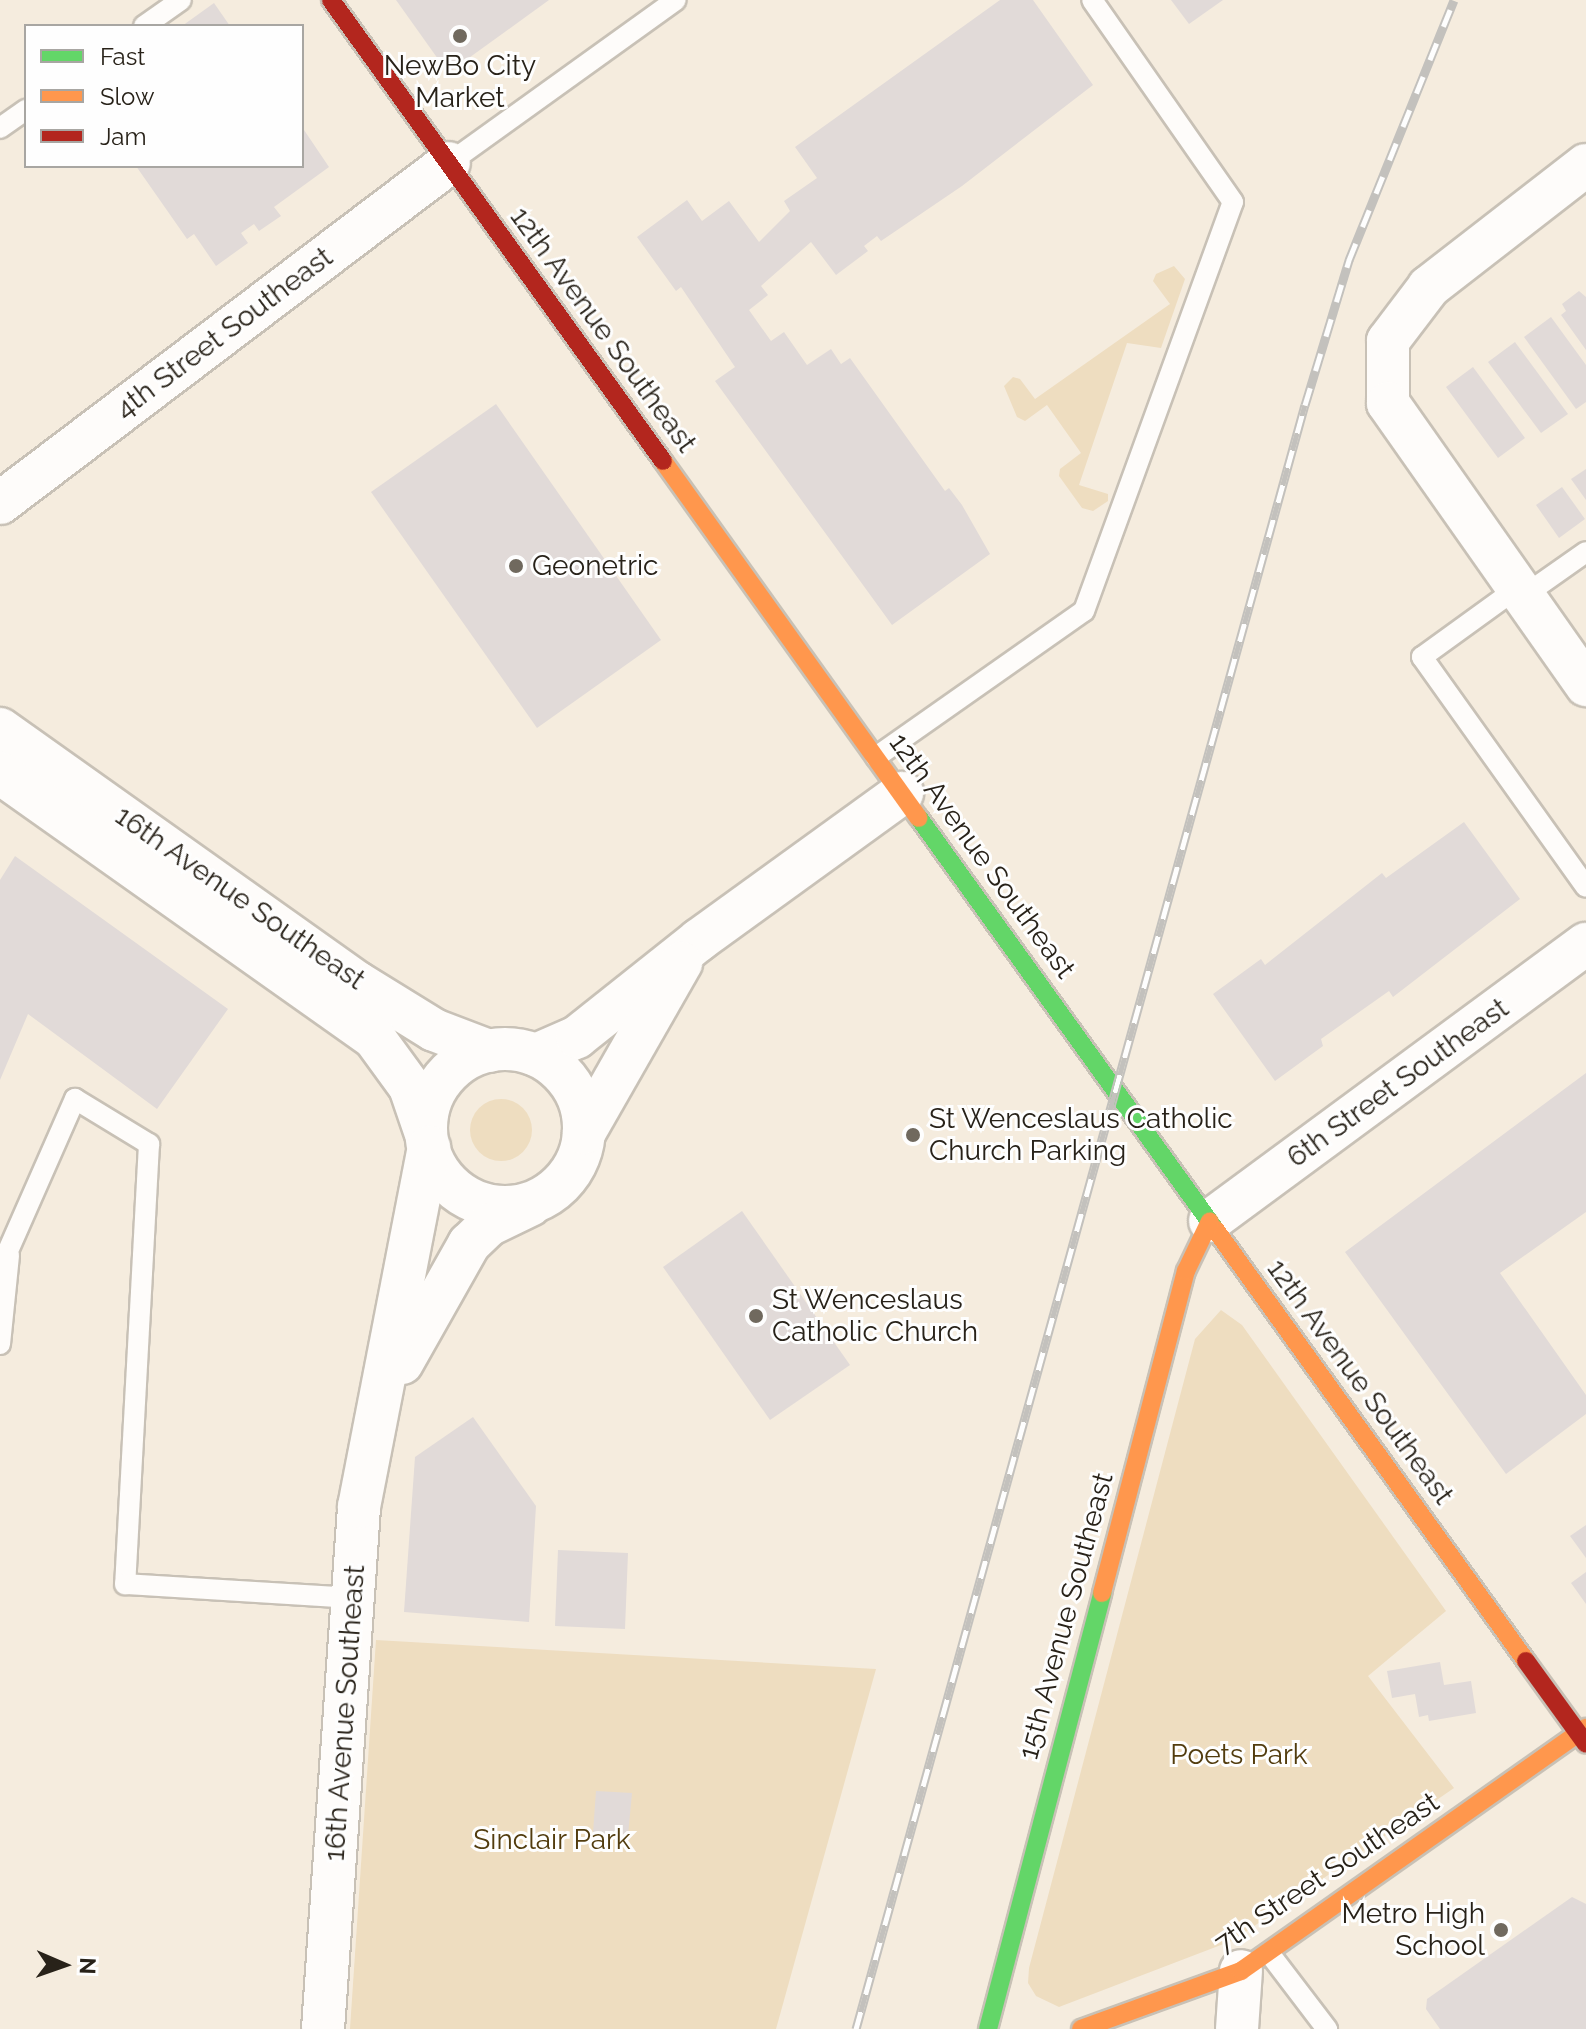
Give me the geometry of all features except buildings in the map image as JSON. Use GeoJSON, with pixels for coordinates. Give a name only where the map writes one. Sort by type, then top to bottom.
{"type":"FeatureCollection","features":[{"type":"Feature","properties":{"kind":"main road","name":"12th Avenue Southeast"},"geometry":{"type":"LineString","coordinates":[[331,0],[1584,1735]]}},
{"type":"Feature","properties":{"kind":"main road","name":"15th Avenue Southeast"},"geometry":{"type":"LineString","coordinates":[[988,2029],[1186,1271],[1210,1221]]}},
{"type":"Feature","properties":{"kind":"main road","name":"7th Street Southeast"},"geometry":{"type":"LineString","coordinates":[[1081,2029],[1255,1962],[1584,1735]]}},
{"type":"Feature","properties":{"kind":"street","name":"4th Street Southeast"},"geometry":{"type":"LineString","coordinates":[[0,503],[449,163]]}},
{"type":"Feature","properties":{"kind":"street"},"geometry":{"type":"LineString","coordinates":[[1586,165],[1429,287],[1388,341],[1388,403],[1586,685]]}},
{"type":"Feature","properties":{"kind":"street","name":"16th Avenue Southeast"},"geometry":{"type":"LineString","coordinates":[[0,729],[358,983],[434,1030],[489,1051]]}},
{"type":"Feature","properties":{"kind":"street","name":"16th Avenue Southeast"},"geometry":{"type":"LineString","coordinates":[[0,773],[375,1039],[410,1087],[427,1139],[359,1507],[323,2029]]}},
{"type":"Feature","properties":{"kind":"street"},"geometry":{"type":"LineString","coordinates":[[692,945],[584,1133],[578,1160],[563,1182],[542,1199],[516,1207],[489,1206],[465,1197],[444,1180],[427,1139],[429,1104],[442,1080],[461,1062],[489,1051],[536,1055],[577,1037],[692,945],[902,793]]}},
{"type":"Feature","properties":{"kind":"street","name":"6th Street Southeast"},"geometry":{"type":"LineString","coordinates":[[1210,1221],[1586,944]]}},
{"type":"Feature","properties":{"kind":"street"},"geometry":{"type":"LineString","coordinates":[[536,1055],[572,1086],[584,1133]]}},
{"type":"Feature","properties":{"kind":"street","name":"16th Avenue Southeast"},"geometry":{"type":"LineString","coordinates":[[381,1398],[469,1244],[489,1225],[542,1199]]}},
{"type":"Feature","properties":{"kind":"street"},"geometry":{"type":"LineString","coordinates":[[1237,2029],[1255,1962]]}},
{"type":"Feature","properties":{"kind":"lane"},"geometry":{"type":"LineString","coordinates":[[147,24],[181,0]]}},
{"type":"Feature","properties":{"kind":"lane"},"geometry":{"type":"LineString","coordinates":[[449,163],[676,0]]}},
{"type":"Feature","properties":{"kind":"lane"},"geometry":{"type":"LineString","coordinates":[[876,757],[1084,611],[1233,202],[1092,0]]}},
{"type":"Feature","properties":{"kind":"lane"},"geometry":{"type":"LineString","coordinates":[[0,128],[24,111]]}},
{"type":"Feature","properties":{"kind":"lane"},"geometry":{"type":"LineString","coordinates":[[1586,552],[1422,657],[1586,887]]}},
{"type":"Feature","properties":{"kind":"lane"},"geometry":{"type":"LineString","coordinates":[[0,1344],[4,1260],[75,1099],[149,1144],[125,1584],[352,1598]]}},
{"type":"Feature","properties":{"kind":"lane"},"geometry":{"type":"LineString","coordinates":[[1255,1962],[1327,2029]]}},
{"type":"Feature","properties":{"kind":"green space"},"geometry":{"type":"Polygon","coordinates":[[[1174,266],[1185,279],[1161,348],[1127,343],[1079,485],[1108,494],[1108,501],[1093,511],[1082,508],[1059,476],[1060,469],[1081,453],[1047,405],[1025,421],[1017,417],[1004,386],[1013,377],[1020,379],[1035,399],[1170,304],[1153,281],[1156,274],[1174,266]]]}},
{"type":"Feature","properties":{"kind":"green space"},"geometry":{"type":"Polygon","coordinates":[[[495,1099],[507,1099],[523,1108],[530,1118],[530,1142],[523,1152],[507,1161],[495,1161],[475,1147],[470,1136],[470,1124],[484,1104],[495,1099]]]}},
{"type":"Feature","properties":{"kind":"green space","name":"Poets Park"},"geometry":{"type":"Polygon","coordinates":[[[1221,1310],[1242,1325],[1446,1611],[1368,1676],[1454,1788],[1234,1940],[1059,2007],[1036,1996],[1028,1983],[1029,1968],[1195,1339],[1221,1310]]]}},
{"type":"Feature","properties":{"kind":"green space","name":"Sinclair Park"},"geometry":{"type":"Polygon","coordinates":[[[376,1640],[876,1669],[776,2029],[350,2029],[376,1640]]]}},
{"type":"Feature","properties":{"kind":"railway"},"geometry":{"type":"LineString","coordinates":[[856,2029],[1305,405],[1349,260],[1454,0]]}},
{"type":"Feature","properties":{"kind":"traffic: fast"},"geometry":{"type":"LineString","coordinates":[[919,818],[1215,1229]]}},
{"type":"Feature","properties":{"kind":"traffic: fast"},"geometry":{"type":"LineString","coordinates":[[988,2029],[1102,1593]]}},
{"type":"Feature","properties":{"kind":"traffic: slow"},"geometry":{"type":"LineString","coordinates":[[663,461],[919,818]]}},
{"type":"Feature","properties":{"kind":"traffic: slow"},"geometry":{"type":"LineString","coordinates":[[1102,1593],[1186,1271],[1210,1221]]}},
{"type":"Feature","properties":{"kind":"traffic: slow"},"geometry":{"type":"LineString","coordinates":[[1215,1229],[1526,1661]]}},
{"type":"Feature","properties":{"kind":"traffic: slow"},"geometry":{"type":"LineString","coordinates":[[1081,2029],[1241,1971],[1586,1728]]}},
{"type":"Feature","properties":{"kind":"traffic: jam"},"geometry":{"type":"LineString","coordinates":[[331,0],[663,461]]}},
{"type":"Feature","properties":{"kind":"traffic: jam"},"geometry":{"type":"LineString","coordinates":[[1526,1661],[1586,1744]]}},
{"type":"Feature","properties":{"kind":"place","name":"NewBo City Market"},"geometry":{"type":"Point","coordinates":[460,36]}},
{"type":"Feature","properties":{"kind":"place","name":"Geonetric"},"geometry":{"type":"Point","coordinates":[516,566]}},
{"type":"Feature","properties":{"kind":"place","name":"St Wenceslaus Catholic Church Parking"},"geometry":{"type":"Point","coordinates":[913,1135]}},
{"type":"Feature","properties":{"kind":"place","name":"St Wenceslaus Catholic Church"},"geometry":{"type":"Point","coordinates":[756,1316]}},
{"type":"Feature","properties":{"kind":"place","name":"Metro High School"},"geometry":{"type":"Point","coordinates":[1501,1930]}}]}
